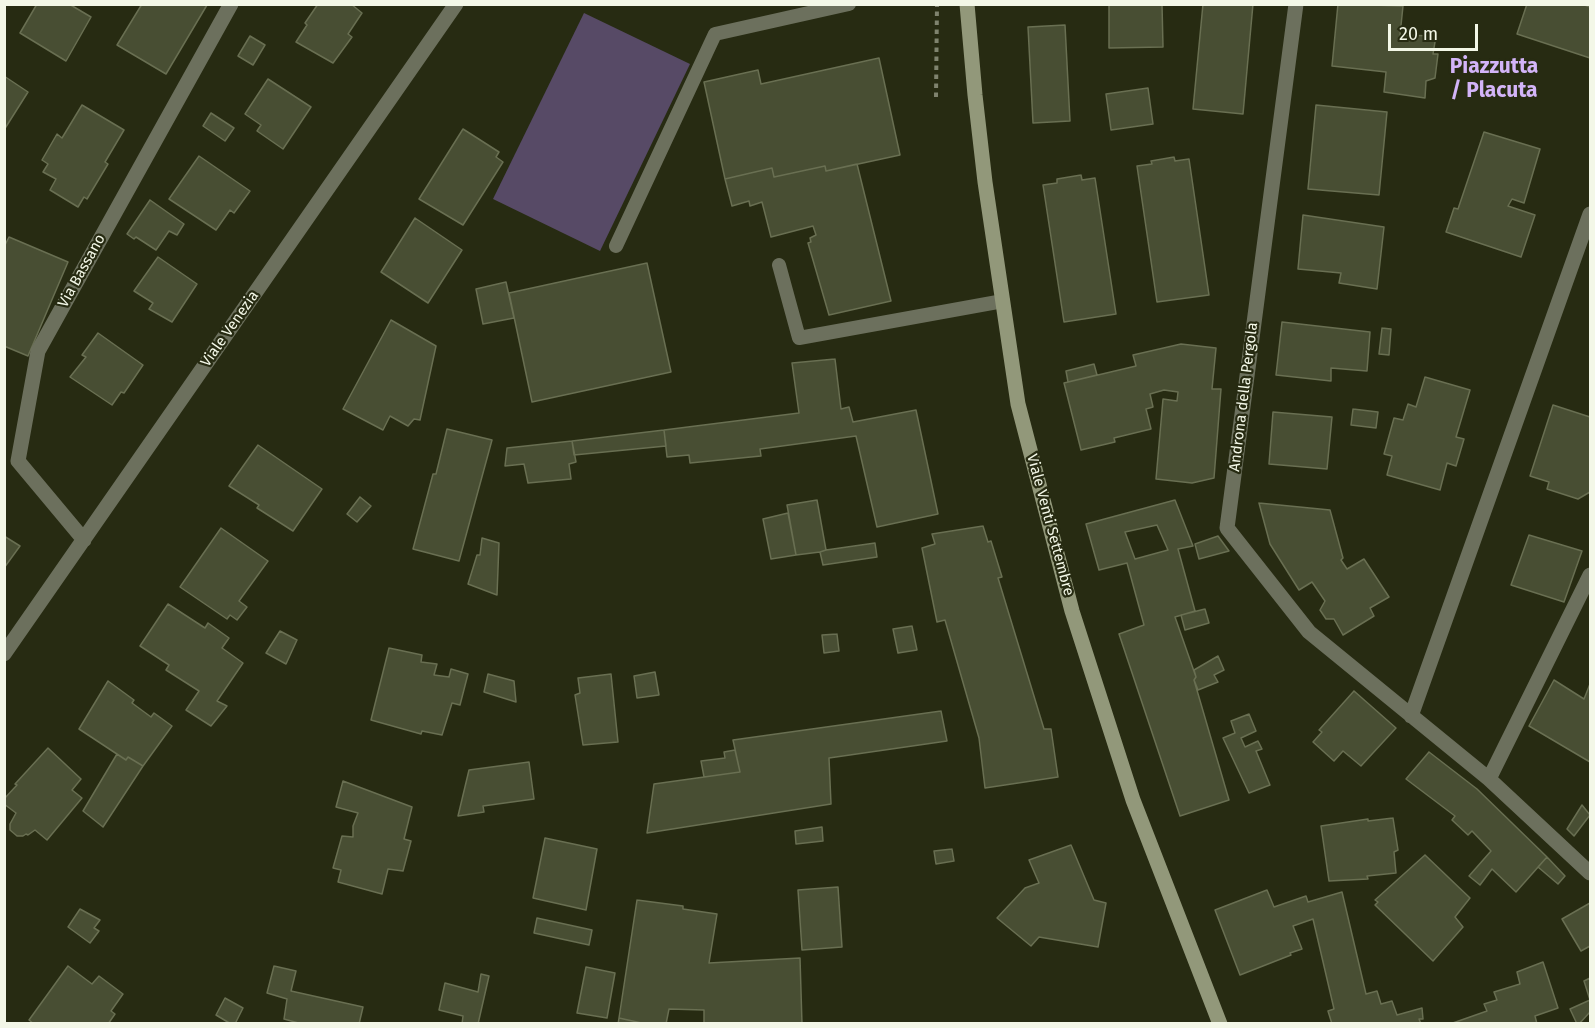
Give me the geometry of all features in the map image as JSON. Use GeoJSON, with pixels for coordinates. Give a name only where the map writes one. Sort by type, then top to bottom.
{"type":"FeatureCollection","features":[{"type":"Feature","properties":{"kind":"main road","name":"Viale Venti Settembre"},"geometry":{"type":"LineString","coordinates":[[968,4],[983,171],[1018,404],[1072,610],[1133,800],[1220,1023]]}},
{"type":"Feature","properties":{"kind":"street","name":"Via Bassano"},"geometry":{"type":"LineString","coordinates":[[84,540],[18,461],[38,351],[231,4]]}},
{"type":"Feature","properties":{"kind":"street","name":"Viale Venezia"},"geometry":{"type":"LineString","coordinates":[[4,654],[456,4]]}},
{"type":"Feature","properties":{"kind":"street","name":"Androna della Pergola"},"geometry":{"type":"LineString","coordinates":[[1296,4],[1227,528],[1309,632],[1488,778],[1590,873]]}},
{"type":"Feature","properties":{"kind":"street"},"geometry":{"type":"LineString","coordinates":[[1412,716],[1590,214]]}},
{"type":"Feature","properties":{"kind":"street"},"geometry":{"type":"LineString","coordinates":[[1488,778],[1590,575]]}},
{"type":"Feature","properties":{"kind":"lane"},"geometry":{"type":"LineString","coordinates":[[616,246],[715,34],[849,4]]}},
{"type":"Feature","properties":{"kind":"lane"},"geometry":{"type":"LineString","coordinates":[[779,265],[799,338],[1003,301]]}},
{"type":"Feature","properties":{"kind":"path"},"geometry":{"type":"LineString","coordinates":[[936,97],[937,4]]}},
{"type":"Feature","properties":{"kind":"shaded area"},"geometry":{"type":"Polygon","coordinates":[[[584,13],[690,64],[600,251],[493,199],[584,13]]]}},
{"type":"Feature","properties":{"kind":"building"},"geometry":{"type":"Polygon","coordinates":[[[37,4],[69,4],[91,17],[66,61],[20,33],[37,4]]]}},
{"type":"Feature","properties":{"kind":"building"},"geometry":{"type":"Polygon","coordinates":[[[142,4],[207,5],[166,74],[117,45],[142,4]]]}},
{"type":"Feature","properties":{"kind":"building"},"geometry":{"type":"Polygon","coordinates":[[[318,4],[351,4],[362,13],[348,34],[352,37],[333,63],[296,42],[318,4]]]}},
{"type":"Feature","properties":{"kind":"building"},"geometry":{"type":"Polygon","coordinates":[[[1109,4],[1162,4],[1163,47],[1109,48],[1109,4]]]}},
{"type":"Feature","properties":{"kind":"building"},"geometry":{"type":"Polygon","coordinates":[[[1203,4],[1253,4],[1243,114],[1193,109],[1203,4]]]}},
{"type":"Feature","properties":{"kind":"building"},"geometry":{"type":"Polygon","coordinates":[[[1338,4],[1403,6],[1400,35],[1436,36],[1433,54],[1438,54],[1435,78],[1426,81],[1425,98],[1384,92],[1386,72],[1332,66],[1338,4]]]}},
{"type":"Feature","properties":{"kind":"building"},"geometry":{"type":"Polygon","coordinates":[[[1527,4],[1582,4],[1590,7],[1590,58],[1517,34],[1527,4]]]}},
{"type":"Feature","properties":{"kind":"building"},"geometry":{"type":"Polygon","coordinates":[[[1065,25],[1070,121],[1033,123],[1028,27],[1065,25]]]}},
{"type":"Feature","properties":{"kind":"building"},"geometry":{"type":"Polygon","coordinates":[[[250,36],[265,45],[253,65],[238,56],[250,36]]]}},
{"type":"Feature","properties":{"kind":"building"},"geometry":{"type":"Polygon","coordinates":[[[879,58],[900,155],[826,171],[825,166],[774,177],[772,168],[725,179],[704,82],[758,70],[761,84],[879,58]]]}},
{"type":"Feature","properties":{"kind":"building"},"geometry":{"type":"Polygon","coordinates":[[[4,76],[28,92],[4,130],[4,76]]]}},
{"type":"Feature","properties":{"kind":"building"},"geometry":{"type":"Polygon","coordinates":[[[268,79],[311,107],[283,149],[257,131],[261,125],[245,114],[268,79]]]}},
{"type":"Feature","properties":{"kind":"building"},"geometry":{"type":"Polygon","coordinates":[[[1148,88],[1153,124],[1111,130],[1106,94],[1148,88]]]}},
{"type":"Feature","properties":{"kind":"building"},"geometry":{"type":"Polygon","coordinates":[[[82,105],[124,130],[105,162],[108,164],[87,199],[84,197],[78,207],[50,190],[56,179],[43,172],[48,164],[42,160],[57,134],[62,138],[82,105]]]}},
{"type":"Feature","properties":{"kind":"building"},"geometry":{"type":"Polygon","coordinates":[[[1316,105],[1387,112],[1379,195],[1308,189],[1316,105]]]}},
{"type":"Feature","properties":{"kind":"building"},"geometry":{"type":"Polygon","coordinates":[[[211,113],[234,128],[225,141],[203,126],[211,113]]]}},
{"type":"Feature","properties":{"kind":"building"},"geometry":{"type":"Polygon","coordinates":[[[463,129],[499,152],[496,157],[503,162],[463,225],[419,199],[463,129]]]}},
{"type":"Feature","properties":{"kind":"building"},"geometry":{"type":"Polygon","coordinates":[[[1484,132],[1540,149],[1524,203],[1512,199],[1508,206],[1535,215],[1521,257],[1446,232],[1454,208],[1458,209],[1484,132]]]}},
{"type":"Feature","properties":{"kind":"building"},"geometry":{"type":"Polygon","coordinates":[[[199,156],[250,191],[234,213],[230,210],[216,230],[169,199],[199,156]]]}},
{"type":"Feature","properties":{"kind":"building"},"geometry":{"type":"Polygon","coordinates":[[[1174,157],[1175,161],[1189,159],[1209,295],[1157,302],[1137,166],[1174,157]]]}},
{"type":"Feature","properties":{"kind":"building"},"geometry":{"type":"Polygon","coordinates":[[[857,164],[891,301],[829,315],[808,243],[811,242],[810,238],[816,235],[813,226],[771,237],[762,202],[750,206],[749,201],[732,206],[725,179],[772,168],[774,177],[825,166],[826,171],[857,164]]]}},
{"type":"Feature","properties":{"kind":"building"},"geometry":{"type":"Polygon","coordinates":[[[1081,175],[1082,180],[1095,178],[1116,314],[1064,322],[1043,185],[1057,183],[1057,179],[1081,175]]]}},
{"type":"Feature","properties":{"kind":"building"},"geometry":{"type":"Polygon","coordinates":[[[150,200],[184,224],[177,235],[169,231],[156,250],[127,234],[150,200]]]}},
{"type":"Feature","properties":{"kind":"building"},"geometry":{"type":"Polygon","coordinates":[[[1303,215],[1384,227],[1377,289],[1339,283],[1341,273],[1298,269],[1303,215]]]}},
{"type":"Feature","properties":{"kind":"building"},"geometry":{"type":"Polygon","coordinates":[[[415,218],[462,250],[428,303],[381,272],[415,218]]]}},
{"type":"Feature","properties":{"kind":"building"},"geometry":{"type":"Polygon","coordinates":[[[9,237],[68,262],[28,356],[4,346],[4,247],[9,237]]]}},
{"type":"Feature","properties":{"kind":"building"},"geometry":{"type":"Polygon","coordinates":[[[158,257],[197,284],[172,322],[149,309],[153,303],[134,291],[158,257]]]}},
{"type":"Feature","properties":{"kind":"building"},"geometry":{"type":"Polygon","coordinates":[[[647,263],[671,372],[532,402],[509,293],[647,263]]]}},
{"type":"Feature","properties":{"kind":"building"},"geometry":{"type":"Polygon","coordinates":[[[506,282],[514,318],[483,324],[476,289],[506,282]]]}},
{"type":"Feature","properties":{"kind":"building"},"geometry":{"type":"Polygon","coordinates":[[[391,320],[436,346],[420,420],[414,419],[408,426],[390,416],[383,430],[343,409],[391,320]]]}},
{"type":"Feature","properties":{"kind":"building"},"geometry":{"type":"Polygon","coordinates":[[[1282,322],[1370,332],[1367,371],[1331,368],[1331,381],[1276,375],[1282,322]]]}},
{"type":"Feature","properties":{"kind":"building"},"geometry":{"type":"Polygon","coordinates":[[[1382,328],[1391,329],[1389,355],[1379,354],[1382,328]]]}},
{"type":"Feature","properties":{"kind":"building"},"geometry":{"type":"Polygon","coordinates":[[[98,333],[143,365],[124,393],[121,392],[112,405],[70,377],[86,357],[82,355],[98,333]]]}},
{"type":"Feature","properties":{"kind":"building"},"geometry":{"type":"Polygon","coordinates":[[[1181,344],[1216,348],[1212,389],[1221,389],[1214,478],[1192,483],[1156,479],[1163,399],[1177,401],[1178,392],[1164,390],[1150,394],[1153,407],[1146,409],[1151,429],[1114,438],[1115,442],[1081,450],[1064,383],[1136,366],[1133,355],[1181,344]]]}},
{"type":"Feature","properties":{"kind":"building"},"geometry":{"type":"Polygon","coordinates":[[[835,359],[841,409],[849,407],[853,422],[916,410],[938,514],[877,527],[856,436],[760,449],[761,456],[690,463],[689,455],[667,457],[664,430],[799,413],[792,363],[835,359]]]}},
{"type":"Feature","properties":{"kind":"building"},"geometry":{"type":"Polygon","coordinates":[[[1094,364],[1097,375],[1068,382],[1066,371],[1094,364]]]}},
{"type":"Feature","properties":{"kind":"building"},"geometry":{"type":"Polygon","coordinates":[[[1425,377],[1470,390],[1456,437],[1464,439],[1456,466],[1447,463],[1440,490],[1387,475],[1392,456],[1384,454],[1394,418],[1403,420],[1408,404],[1416,407],[1425,377]]]}},
{"type":"Feature","properties":{"kind":"building"},"geometry":{"type":"Polygon","coordinates":[[[1553,405],[1590,417],[1590,492],[1578,499],[1547,489],[1549,482],[1530,476],[1553,405]]]}},
{"type":"Feature","properties":{"kind":"building"},"geometry":{"type":"Polygon","coordinates":[[[1353,409],[1378,412],[1376,428],[1351,425],[1353,409]]]}},
{"type":"Feature","properties":{"kind":"building"},"geometry":{"type":"Polygon","coordinates":[[[1273,412],[1332,417],[1327,469],[1269,464],[1273,412]]]}},
{"type":"Feature","properties":{"kind":"building"},"geometry":{"type":"Polygon","coordinates":[[[447,429],[492,440],[459,561],[413,549],[447,429]]]}},
{"type":"Feature","properties":{"kind":"building"},"geometry":{"type":"Polygon","coordinates":[[[664,430],[666,446],[574,455],[572,441],[664,430]]]}},
{"type":"Feature","properties":{"kind":"building"},"geometry":{"type":"Polygon","coordinates":[[[572,441],[576,462],[569,464],[571,479],[528,483],[524,464],[505,466],[507,448],[572,441]]]}},
{"type":"Feature","properties":{"kind":"building"},"geometry":{"type":"Polygon","coordinates":[[[258,445],[322,489],[293,531],[257,508],[259,505],[229,486],[258,445]]]}},
{"type":"Feature","properties":{"kind":"building"},"geometry":{"type":"Polygon","coordinates":[[[360,497],[371,506],[357,522],[347,514],[360,497]]]}},
{"type":"Feature","properties":{"kind":"building"},"geometry":{"type":"Polygon","coordinates":[[[817,500],[826,550],[796,555],[787,505],[817,500]]]}},
{"type":"Feature","properties":{"kind":"building"},"geometry":{"type":"Polygon","coordinates":[[[1175,500],[1193,546],[1178,549],[1195,611],[1175,617],[1196,677],[1194,680],[1229,800],[1180,816],[1119,634],[1144,625],[1127,563],[1099,570],[1086,524],[1175,500]],[[1157,525],[1125,532],[1135,559],[1168,550],[1157,525]]]}},
{"type":"Feature","properties":{"kind":"building"},"geometry":{"type":"Polygon","coordinates":[[[1259,503],[1330,510],[1343,558],[1341,560],[1347,569],[1364,559],[1389,597],[1370,608],[1374,616],[1343,635],[1334,619],[1326,619],[1320,610],[1325,601],[1312,582],[1299,590],[1270,544],[1259,503]]]}},
{"type":"Feature","properties":{"kind":"building"},"geometry":{"type":"Polygon","coordinates":[[[788,513],[796,555],[771,559],[763,519],[788,513]]]}},
{"type":"Feature","properties":{"kind":"building"},"geometry":{"type":"Polygon","coordinates":[[[983,526],[988,542],[991,541],[1002,577],[998,578],[1044,729],[1051,729],[1058,777],[985,788],[979,738],[945,620],[937,622],[922,548],[935,544],[932,534],[983,526]]]}},
{"type":"Feature","properties":{"kind":"building"},"geometry":{"type":"Polygon","coordinates":[[[221,528],[268,561],[239,601],[247,607],[237,620],[230,615],[227,619],[180,587],[221,528]]]}},
{"type":"Feature","properties":{"kind":"building"},"geometry":{"type":"Polygon","coordinates":[[[1529,535],[1582,551],[1564,602],[1511,585],[1529,535]]]}},
{"type":"Feature","properties":{"kind":"building"},"geometry":{"type":"Polygon","coordinates":[[[4,536],[20,546],[4,568],[4,536]]]}},
{"type":"Feature","properties":{"kind":"building"},"geometry":{"type":"Polygon","coordinates":[[[1218,536],[1229,551],[1199,559],[1195,544],[1218,536]]]}},
{"type":"Feature","properties":{"kind":"building"},"geometry":{"type":"Polygon","coordinates":[[[482,538],[499,543],[497,595],[468,584],[477,555],[480,555],[482,538]]]}},
{"type":"Feature","properties":{"kind":"building"},"geometry":{"type":"Polygon","coordinates":[[[875,543],[877,557],[823,565],[820,552],[875,543]]]}},
{"type":"Feature","properties":{"kind":"building"},"geometry":{"type":"Polygon","coordinates":[[[168,604],[205,628],[208,623],[229,638],[222,648],[243,663],[217,701],[227,706],[211,726],[186,710],[199,691],[166,670],[169,665],[140,646],[168,604]]]}},
{"type":"Feature","properties":{"kind":"building"},"geometry":{"type":"Polygon","coordinates":[[[1205,609],[1209,623],[1185,630],[1181,615],[1205,609]]]}},
{"type":"Feature","properties":{"kind":"building"},"geometry":{"type":"Polygon","coordinates":[[[912,626],[917,650],[898,653],[893,629],[912,626]]]}},
{"type":"Feature","properties":{"kind":"building"},"geometry":{"type":"Polygon","coordinates":[[[280,631],[297,640],[286,664],[266,653],[280,631]]]}},
{"type":"Feature","properties":{"kind":"building"},"geometry":{"type":"Polygon","coordinates":[[[837,634],[839,651],[824,653],[822,635],[837,634]]]}},
{"type":"Feature","properties":{"kind":"building"},"geometry":{"type":"Polygon","coordinates":[[[389,648],[422,655],[421,662],[437,664],[434,675],[449,677],[451,669],[468,674],[460,705],[452,703],[442,735],[422,731],[421,734],[371,720],[389,648]]]}},
{"type":"Feature","properties":{"kind":"building"},"geometry":{"type":"Polygon","coordinates":[[[1218,656],[1224,670],[1214,675],[1218,682],[1198,690],[1194,680],[1196,677],[1194,670],[1218,656]]]}},
{"type":"Feature","properties":{"kind":"building"},"geometry":{"type":"Polygon","coordinates":[[[655,672],[659,695],[637,698],[634,676],[655,672]]]}},
{"type":"Feature","properties":{"kind":"building"},"geometry":{"type":"Polygon","coordinates":[[[488,674],[514,681],[516,702],[484,692],[488,674]]]}},
{"type":"Feature","properties":{"kind":"building"},"geometry":{"type":"Polygon","coordinates":[[[611,674],[618,742],[583,745],[575,695],[580,693],[578,678],[611,674]]]}},
{"type":"Feature","properties":{"kind":"building"},"geometry":{"type":"Polygon","coordinates":[[[1554,680],[1584,699],[1590,684],[1590,762],[1529,726],[1554,680]]]}},
{"type":"Feature","properties":{"kind":"building"},"geometry":{"type":"Polygon","coordinates":[[[108,681],[134,700],[132,703],[151,717],[154,713],[172,726],[143,766],[128,757],[126,760],[79,729],[108,681]]]}},
{"type":"Feature","properties":{"kind":"building"},"geometry":{"type":"Polygon","coordinates":[[[1354,691],[1396,728],[1361,766],[1343,751],[1334,761],[1313,742],[1322,732],[1319,730],[1354,691]]]}},
{"type":"Feature","properties":{"kind":"building"},"geometry":{"type":"Polygon","coordinates":[[[941,711],[947,741],[829,758],[831,804],[647,833],[654,784],[740,772],[733,740],[941,711]]]}},
{"type":"Feature","properties":{"kind":"building"},"geometry":{"type":"Polygon","coordinates":[[[1249,714],[1256,731],[1241,738],[1245,747],[1258,741],[1262,749],[1256,751],[1270,785],[1249,793],[1223,738],[1235,733],[1231,721],[1249,714]]]}},
{"type":"Feature","properties":{"kind":"building"},"geometry":{"type":"Polygon","coordinates":[[[48,748],[81,779],[72,790],[82,798],[47,840],[35,830],[28,835],[17,836],[10,830],[10,824],[16,813],[4,804],[4,799],[48,748]]]}},
{"type":"Feature","properties":{"kind":"building"},"geometry":{"type":"Polygon","coordinates":[[[735,750],[740,772],[704,777],[701,761],[725,758],[724,752],[735,750]]]}},
{"type":"Feature","properties":{"kind":"building"},"geometry":{"type":"Polygon","coordinates":[[[1429,752],[1477,789],[1547,857],[1516,892],[1492,869],[1480,885],[1469,876],[1491,851],[1472,831],[1468,835],[1452,820],[1455,816],[1406,779],[1429,752]]]}},
{"type":"Feature","properties":{"kind":"building"},"geometry":{"type":"Polygon","coordinates":[[[117,754],[126,760],[128,757],[143,766],[103,827],[83,811],[117,754]]]}},
{"type":"Feature","properties":{"kind":"building"},"geometry":{"type":"Polygon","coordinates":[[[529,762],[534,799],[483,806],[484,812],[458,816],[469,770],[529,762]]]}},
{"type":"Feature","properties":{"kind":"building"},"geometry":{"type":"Polygon","coordinates":[[[343,781],[412,807],[404,839],[411,841],[403,871],[388,869],[382,894],[338,882],[341,870],[333,868],[342,836],[353,837],[353,826],[358,813],[336,807],[343,781]]]}},
{"type":"Feature","properties":{"kind":"building"},"geometry":{"type":"Polygon","coordinates":[[[1582,805],[1590,815],[1574,836],[1567,829],[1582,805]]]}},
{"type":"Feature","properties":{"kind":"building"},"geometry":{"type":"Polygon","coordinates":[[[1393,818],[1398,850],[1394,852],[1396,873],[1367,876],[1368,879],[1329,881],[1321,826],[1393,818]]]}},
{"type":"Feature","properties":{"kind":"building"},"geometry":{"type":"Polygon","coordinates":[[[822,827],[823,841],[796,844],[795,831],[822,827]]]}},
{"type":"Feature","properties":{"kind":"building"},"geometry":{"type":"Polygon","coordinates":[[[545,838],[597,849],[586,910],[533,898],[545,838]]]}},
{"type":"Feature","properties":{"kind":"building"},"geometry":{"type":"Polygon","coordinates":[[[1071,845],[1094,900],[1106,903],[1098,947],[1039,937],[1031,946],[997,918],[1025,888],[1039,883],[1029,860],[1071,845]]]}},
{"type":"Feature","properties":{"kind":"building"},"geometry":{"type":"Polygon","coordinates":[[[952,849],[954,861],[936,864],[934,851],[952,849]]]}},
{"type":"Feature","properties":{"kind":"building"},"geometry":{"type":"Polygon","coordinates":[[[1425,855],[1470,898],[1455,917],[1463,927],[1433,961],[1375,905],[1378,902],[1375,900],[1425,855]]]}},
{"type":"Feature","properties":{"kind":"building"},"geometry":{"type":"Polygon","coordinates":[[[1547,857],[1565,876],[1558,884],[1538,867],[1547,857]]]}},
{"type":"Feature","properties":{"kind":"building"},"geometry":{"type":"Polygon","coordinates":[[[838,887],[842,947],[802,950],[798,890],[838,887]]]}},
{"type":"Feature","properties":{"kind":"building"},"geometry":{"type":"Polygon","coordinates":[[[1267,890],[1274,907],[1306,896],[1308,902],[1342,892],[1366,994],[1377,991],[1381,1004],[1392,1001],[1397,1015],[1422,1008],[1423,1019],[1419,1019],[1421,1024],[1332,1024],[1328,1011],[1334,1009],[1313,919],[1293,926],[1302,949],[1240,975],[1215,910],[1267,890]]]}},
{"type":"Feature","properties":{"kind":"building"},"geometry":{"type":"Polygon","coordinates":[[[637,900],[683,906],[683,909],[717,914],[709,963],[800,958],[802,1024],[704,1024],[704,1010],[669,1009],[666,1024],[646,1024],[619,1018],[637,900]]]}},
{"type":"Feature","properties":{"kind":"building"},"geometry":{"type":"Polygon","coordinates":[[[1590,903],[1590,946],[1581,951],[1562,919],[1590,903]]]}},
{"type":"Feature","properties":{"kind":"building"},"geometry":{"type":"Polygon","coordinates":[[[80,909],[100,920],[94,928],[99,931],[90,943],[68,927],[80,909]]]}},
{"type":"Feature","properties":{"kind":"building"},"geometry":{"type":"Polygon","coordinates":[[[537,918],[592,930],[589,945],[534,933],[537,918]]]}},
{"type":"Feature","properties":{"kind":"building"},"geometry":{"type":"Polygon","coordinates":[[[1543,962],[1558,1008],[1535,1016],[1537,1024],[1450,1024],[1487,1011],[1484,1004],[1497,1000],[1494,992],[1520,984],[1517,972],[1543,962]]]}},
{"type":"Feature","properties":{"kind":"building"},"geometry":{"type":"Polygon","coordinates":[[[68,966],[92,984],[99,976],[123,994],[111,1011],[115,1014],[108,1024],[34,1024],[29,1020],[68,966]]]}},
{"type":"Feature","properties":{"kind":"building"},"geometry":{"type":"Polygon","coordinates":[[[274,966],[296,971],[291,991],[363,1007],[359,1024],[302,1024],[284,1019],[287,999],[267,993],[274,966]]]}},
{"type":"Feature","properties":{"kind":"building"},"geometry":{"type":"Polygon","coordinates":[[[586,967],[615,973],[607,1018],[577,1013],[586,967]]]}},
{"type":"Feature","properties":{"kind":"building"},"geometry":{"type":"Polygon","coordinates":[[[481,974],[489,976],[478,1024],[462,1024],[463,1016],[439,1010],[445,983],[478,992],[481,974]]]}},
{"type":"Feature","properties":{"kind":"building"},"geometry":{"type":"Polygon","coordinates":[[[1590,978],[1590,1000],[1584,981],[1590,978]]]}},
{"type":"Feature","properties":{"kind":"building"},"geometry":{"type":"Polygon","coordinates":[[[225,998],[243,1008],[235,1024],[216,1015],[225,998]]]}},
{"type":"Feature","properties":{"kind":"building"},"geometry":{"type":"Polygon","coordinates":[[[1590,1000],[1590,1012],[1577,1024],[1570,1009],[1590,1000]]]}},
{"type":"Feature","properties":{"kind":"building"},"geometry":{"type":"Polygon","coordinates":[[[619,1018],[646,1024],[618,1024],[619,1018]]]}},
{"type":"Feature","properties":{"kind":"district","name":"Piazzutta / Placuta"},"geometry":{"type":"Point","coordinates":[1494,79]}}]}
